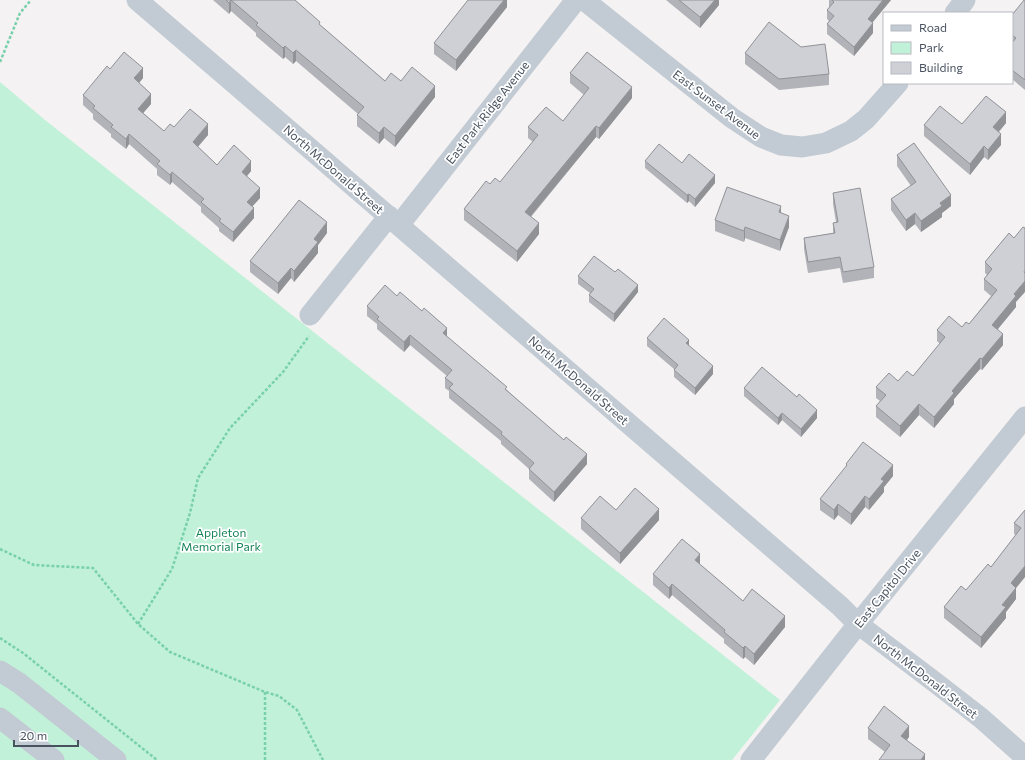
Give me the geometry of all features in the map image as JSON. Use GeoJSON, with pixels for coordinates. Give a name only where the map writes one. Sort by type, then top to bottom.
{"type":"FeatureCollection","features":[{"type":"Feature","properties":{"kind":"street","name":"North McDonald Street"},"geometry":{"type":"LineString","coordinates":[[137,0],[835,601],[858,624],[936,682],[981,718],[1025,757]]}},
{"type":"Feature","properties":{"kind":"street","name":"East Park Ridge Avenue"},"geometry":{"type":"LineString","coordinates":[[314,311],[394,220],[576,0]]}},
{"type":"Feature","properties":{"kind":"street","name":"East Sunset Avenue"},"geometry":{"type":"LineString","coordinates":[[584,0],[732,118],[760,138],[781,145],[802,147],[826,143],[851,131],[866,119],[897,84]]}},
{"type":"Feature","properties":{"kind":"street"},"geometry":{"type":"LineString","coordinates":[[956,12],[965,0]]}},
{"type":"Feature","properties":{"kind":"street","name":"East Capitol Drive"},"geometry":{"type":"LineString","coordinates":[[751,760],[858,624],[1025,417]]}},
{"type":"Feature","properties":{"kind":"street"},"geometry":{"type":"LineString","coordinates":[[0,671],[19,683],[116,760]]}},
{"type":"Feature","properties":{"kind":"street"},"geometry":{"type":"LineString","coordinates":[[0,718],[54,760]]}},
{"type":"Feature","properties":{"kind":"path"},"geometry":{"type":"LineString","coordinates":[[0,62],[20,13],[31,0]]}},
{"type":"Feature","properties":{"kind":"path"},"geometry":{"type":"LineString","coordinates":[[138,624],[172,569],[190,513],[198,478],[230,428],[283,372],[320,321],[314,311]]}},
{"type":"Feature","properties":{"kind":"path"},"geometry":{"type":"LineString","coordinates":[[0,549],[34,565],[93,568],[138,624],[170,652],[264,692],[279,696],[297,710],[323,760]]}},
{"type":"Feature","properties":{"kind":"path"},"geometry":{"type":"LineString","coordinates":[[0,638],[23,653],[157,760]]}},
{"type":"Feature","properties":{"kind":"path"},"geometry":{"type":"LineString","coordinates":[[264,692],[265,760]]}},
{"type":"Feature","properties":{"kind":"green space","name":"Appleton Memorial Park"},"geometry":{"type":"Polygon","coordinates":[[[0,82],[45,120],[780,700],[732,760],[0,760],[0,82]]]}},
{"type":"Feature","properties":{"kind":"building"},"geometry":{"type":"Polygon","coordinates":[[[231,0],[295,0],[320,22],[319,24],[385,81],[391,73],[401,81],[412,67],[435,86],[395,136],[384,127],[379,133],[357,115],[364,107],[296,50],[293,53],[285,46],[283,48],[256,25],[258,23],[231,0]]]}},
{"type":"Feature","properties":{"kind":"building"},"geometry":{"type":"Polygon","coordinates":[[[468,0],[504,0],[456,60],[434,43],[468,0]]]}},
{"type":"Feature","properties":{"kind":"building"},"geometry":{"type":"Polygon","coordinates":[[[679,0],[715,0],[700,17],[679,0]]]}},
{"type":"Feature","properties":{"kind":"building"},"geometry":{"type":"Polygon","coordinates":[[[832,0],[883,0],[868,19],[873,23],[854,47],[827,24],[834,16],[827,10],[834,2],[832,0]]]}},
{"type":"Feature","properties":{"kind":"building"},"geometry":{"type":"Polygon","coordinates":[[[1025,0],[1025,80],[1013,71],[1013,42],[1016,38],[1013,36],[1013,14],[1025,0]]]}},
{"type":"Feature","properties":{"kind":"building"},"geometry":{"type":"Polygon","coordinates":[[[769,22],[801,47],[825,44],[829,74],[779,79],[745,53],[769,22]]]}},
{"type":"Feature","properties":{"kind":"building"},"geometry":{"type":"Polygon","coordinates":[[[124,52],[143,68],[134,78],[151,94],[138,109],[164,131],[170,124],[174,127],[190,109],[208,124],[193,142],[217,165],[234,145],[251,161],[242,172],[260,188],[247,202],[254,208],[233,232],[219,221],[221,219],[201,202],[204,199],[172,172],[170,175],[157,164],[160,161],[129,134],[126,139],[111,127],[113,125],[93,108],[95,106],[83,95],[107,66],[110,69],[124,52]]]}},
{"type":"Feature","properties":{"kind":"building"},"geometry":{"type":"Polygon","coordinates":[[[587,52],[632,87],[599,128],[596,126],[525,212],[539,223],[517,251],[464,209],[486,181],[490,184],[495,178],[500,182],[538,135],[528,127],[546,107],[563,121],[589,88],[570,73],[587,52]]]}},
{"type":"Feature","properties":{"kind":"building"},"geometry":{"type":"Polygon","coordinates":[[[986,96],[1006,112],[993,127],[1001,134],[988,150],[984,146],[970,164],[924,125],[940,106],[962,124],[986,96]]]}},
{"type":"Feature","properties":{"kind":"building"},"geometry":{"type":"Polygon","coordinates":[[[914,143],[951,195],[940,203],[942,206],[921,221],[915,213],[906,220],[891,199],[916,182],[897,155],[914,143]]]}},
{"type":"Feature","properties":{"kind":"building"},"geometry":{"type":"Polygon","coordinates":[[[659,144],[682,163],[689,154],[715,175],[695,199],[689,194],[687,195],[645,161],[659,144]]]}},
{"type":"Feature","properties":{"kind":"building"},"geometry":{"type":"Polygon","coordinates":[[[727,187],[781,206],[779,212],[789,216],[780,240],[745,227],[744,231],[715,220],[727,187]]]}},
{"type":"Feature","properties":{"kind":"building"},"geometry":{"type":"Polygon","coordinates":[[[860,188],[874,267],[843,272],[840,257],[808,262],[804,238],[835,233],[833,223],[838,222],[833,193],[860,188]]]}},
{"type":"Feature","properties":{"kind":"building"},"geometry":{"type":"Polygon","coordinates":[[[299,200],[327,222],[314,239],[318,242],[294,271],[291,268],[278,283],[250,261],[299,200]]]}},
{"type":"Feature","properties":{"kind":"building"},"geometry":{"type":"Polygon","coordinates":[[[1023,227],[1025,228],[1025,281],[1014,294],[1016,296],[992,325],[1003,334],[952,391],[954,393],[934,417],[919,404],[900,426],[876,406],[886,395],[876,387],[889,373],[898,381],[907,371],[913,376],[945,337],[937,330],[949,316],[962,327],[966,322],[969,324],[997,290],[984,279],[992,269],[985,262],[1009,233],[1014,238],[1023,227]]]}},
{"type":"Feature","properties":{"kind":"building"},"geometry":{"type":"Polygon","coordinates":[[[594,256],[615,272],[618,269],[638,285],[614,314],[589,295],[594,289],[578,276],[594,256]]]}},
{"type":"Feature","properties":{"kind":"building"},"geometry":{"type":"Polygon","coordinates":[[[385,285],[397,296],[400,292],[422,311],[424,308],[447,328],[443,333],[507,387],[505,389],[564,440],[566,437],[587,454],[554,492],[529,469],[534,463],[501,434],[502,432],[449,388],[453,384],[445,378],[452,370],[410,335],[404,342],[377,319],[379,317],[367,306],[385,285]]]}},
{"type":"Feature","properties":{"kind":"building"},"geometry":{"type":"Polygon","coordinates":[[[664,318],[689,340],[686,343],[713,366],[695,388],[674,370],[678,365],[647,338],[664,318]]]}},
{"type":"Feature","properties":{"kind":"building"},"geometry":{"type":"Polygon","coordinates":[[[762,367],[797,397],[799,394],[817,410],[801,429],[782,413],[778,418],[744,388],[762,367]]]}},
{"type":"Feature","properties":{"kind":"building"},"geometry":{"type":"Polygon","coordinates":[[[863,442],[893,465],[881,479],[884,481],[869,499],[865,496],[851,514],[838,504],[834,510],[820,499],[863,442]]]}},
{"type":"Feature","properties":{"kind":"building"},"geometry":{"type":"Polygon","coordinates":[[[635,488],[659,509],[620,553],[581,518],[600,496],[616,510],[635,488]]]}},
{"type":"Feature","properties":{"kind":"building"},"geometry":{"type":"Polygon","coordinates":[[[1025,510],[1025,566],[1011,583],[1016,588],[1002,605],[1006,607],[981,637],[944,607],[961,586],[966,590],[988,564],[991,567],[1021,528],[1014,523],[1025,510]]]}},
{"type":"Feature","properties":{"kind":"building"},"geometry":{"type":"Polygon","coordinates":[[[682,539],[700,554],[695,560],[743,601],[752,589],[785,616],[754,654],[745,646],[743,648],[724,632],[725,630],[672,584],[669,588],[653,574],[682,539]]]}},
{"type":"Feature","properties":{"kind":"building"},"geometry":{"type":"Polygon","coordinates":[[[884,706],[909,726],[901,736],[925,754],[921,760],[879,760],[890,745],[868,728],[884,706]]]}}]}
